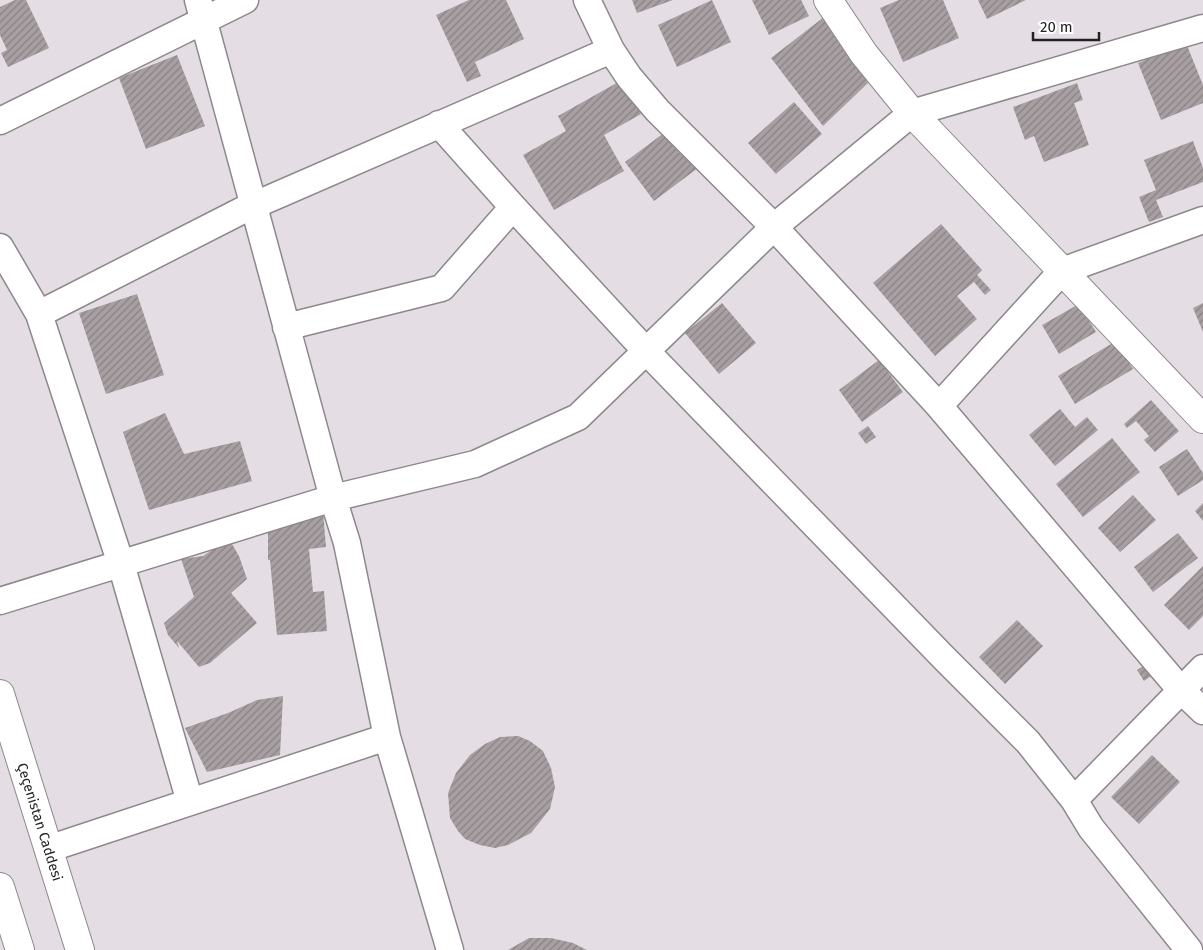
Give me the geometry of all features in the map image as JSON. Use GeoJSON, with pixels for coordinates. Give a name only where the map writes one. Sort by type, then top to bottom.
{"type":"FeatureCollection","features":[{"type":"Feature","properties":{"kind":"street"},"geometry":{"type":"LineString","coordinates":[[0,121],[200,10],[245,0]]}},
{"type":"Feature","properties":{"kind":"street"},"geometry":{"type":"LineString","coordinates":[[587,0],[611,50],[629,77],[657,110],[774,227],[939,406],[1180,689],[1203,711]]}},
{"type":"Feature","properties":{"kind":"street"},"geometry":{"type":"LineString","coordinates":[[828,0],[864,54],[912,113],[1062,271],[1199,407]]}},
{"type":"Feature","properties":{"kind":"street"},"geometry":{"type":"LineString","coordinates":[[200,10],[333,498],[347,543],[387,737],[450,950]]}},
{"type":"Feature","properties":{"kind":"street"},"geometry":{"type":"LineString","coordinates":[[0,601],[333,498],[475,464],[578,417],[774,227],[912,113],[1203,28]]}},
{"type":"Feature","properties":{"kind":"street"},"geometry":{"type":"LineString","coordinates":[[39,314],[254,206],[611,50]]}},
{"type":"Feature","properties":{"kind":"street"},"geometry":{"type":"LineString","coordinates":[[439,124],[512,207],[646,351],[1028,742],[1074,800],[1091,828],[1188,950]]}},
{"type":"Feature","properties":{"kind":"street"},"geometry":{"type":"LineString","coordinates":[[286,327],[442,288],[512,207]]}},
{"type":"Feature","properties":{"kind":"street"},"geometry":{"type":"LineString","coordinates":[[939,406],[1062,271],[1203,220]]}},
{"type":"Feature","properties":{"kind":"street"},"geometry":{"type":"LineString","coordinates":[[0,246],[39,314],[120,564],[190,802]]}},
{"type":"Feature","properties":{"kind":"street"},"geometry":{"type":"LineString","coordinates":[[1074,800],[1180,689],[1203,668]]}},
{"type":"Feature","properties":{"kind":"street","name":"Çeçenistan Caddesi"},"geometry":{"type":"LineString","coordinates":[[0,694],[80,950]]}},
{"type":"Feature","properties":{"kind":"street"},"geometry":{"type":"LineString","coordinates":[[48,849],[387,737]]}},
{"type":"Feature","properties":{"kind":"street"},"geometry":{"type":"LineString","coordinates":[[0,887],[20,950]]}},
{"type":"Feature","properties":{"kind":"building"},"geometry":{"type":"Polygon","coordinates":[[[15,0],[26,0],[49,48],[8,67],[1,53],[7,50],[0,35],[0,7],[15,0]]]}},
{"type":"Feature","properties":{"kind":"building"},"geometry":{"type":"Polygon","coordinates":[[[469,0],[506,0],[524,39],[475,62],[481,76],[467,82],[436,15],[469,0]]]}},
{"type":"Feature","properties":{"kind":"building"},"geometry":{"type":"Polygon","coordinates":[[[632,0],[673,0],[637,13],[632,0]]]}},
{"type":"Feature","properties":{"kind":"building"},"geometry":{"type":"Polygon","coordinates":[[[712,0],[731,42],[677,67],[658,25],[712,0]]]}},
{"type":"Feature","properties":{"kind":"building"},"geometry":{"type":"Polygon","coordinates":[[[752,0],[801,0],[809,16],[769,35],[752,0]]]}},
{"type":"Feature","properties":{"kind":"building"},"geometry":{"type":"Polygon","coordinates":[[[899,0],[943,0],[959,38],[903,62],[880,8],[899,0]]]}},
{"type":"Feature","properties":{"kind":"building"},"geometry":{"type":"Polygon","coordinates":[[[978,0],[1026,0],[987,19],[978,0]]]}},
{"type":"Feature","properties":{"kind":"building"},"geometry":{"type":"Polygon","coordinates":[[[824,17],[838,34],[868,83],[823,126],[771,58],[824,17]]]}},
{"type":"Feature","properties":{"kind":"building"},"geometry":{"type":"Polygon","coordinates":[[[1186,43],[1203,85],[1203,103],[1161,120],[1138,63],[1186,43]]]}},
{"type":"Feature","properties":{"kind":"building"},"geometry":{"type":"Polygon","coordinates":[[[177,55],[205,126],[146,149],[119,78],[177,55]]]}},
{"type":"Feature","properties":{"kind":"building"},"geometry":{"type":"Polygon","coordinates":[[[622,80],[641,114],[604,135],[624,171],[554,210],[523,155],[566,131],[558,116],[622,80]]]}},
{"type":"Feature","properties":{"kind":"building"},"geometry":{"type":"Polygon","coordinates":[[[1077,83],[1083,100],[1074,103],[1089,145],[1044,162],[1034,136],[1025,140],[1013,107],[1077,83]]]}},
{"type":"Feature","properties":{"kind":"building"},"geometry":{"type":"Polygon","coordinates":[[[794,102],[822,134],[776,174],[748,143],[794,102]]]}},
{"type":"Feature","properties":{"kind":"building"},"geometry":{"type":"Polygon","coordinates":[[[664,133],[679,153],[684,149],[698,168],[654,201],[625,162],[664,133]]]}},
{"type":"Feature","properties":{"kind":"building"},"geometry":{"type":"Polygon","coordinates":[[[1193,141],[1203,168],[1203,182],[1156,200],[1163,217],[1149,222],[1139,197],[1156,190],[1144,160],[1193,141]]]}},
{"type":"Feature","properties":{"kind":"building"},"geometry":{"type":"Polygon","coordinates":[[[941,224],[982,270],[977,275],[991,290],[985,295],[974,282],[957,296],[977,319],[935,356],[873,283],[941,224]]]}},
{"type":"Feature","properties":{"kind":"building"},"geometry":{"type":"Polygon","coordinates":[[[137,294],[164,375],[106,394],[79,313],[137,294]]]}},
{"type":"Feature","properties":{"kind":"building"},"geometry":{"type":"Polygon","coordinates":[[[722,303],[756,343],[719,374],[685,333],[722,303]]]}},
{"type":"Feature","properties":{"kind":"building"},"geometry":{"type":"Polygon","coordinates":[[[1203,303],[1203,332],[1193,308],[1203,303]]]}},
{"type":"Feature","properties":{"kind":"building"},"geometry":{"type":"Polygon","coordinates":[[[1079,304],[1096,332],[1059,354],[1042,325],[1079,304]]]}},
{"type":"Feature","properties":{"kind":"building"},"geometry":{"type":"Polygon","coordinates":[[[1116,341],[1133,369],[1075,404],[1058,376],[1116,341]]]}},
{"type":"Feature","properties":{"kind":"building"},"geometry":{"type":"Polygon","coordinates":[[[879,360],[903,392],[862,422],[839,390],[879,360]]]}},
{"type":"Feature","properties":{"kind":"building"},"geometry":{"type":"Polygon","coordinates":[[[1151,400],[1179,431],[1155,452],[1144,440],[1149,436],[1136,421],[1127,428],[1124,424],[1151,400]]]}},
{"type":"Feature","properties":{"kind":"building"},"geometry":{"type":"Polygon","coordinates":[[[1060,409],[1075,427],[1087,417],[1098,430],[1055,466],[1029,435],[1060,409]]]}},
{"type":"Feature","properties":{"kind":"building"},"geometry":{"type":"Polygon","coordinates":[[[165,413],[184,454],[240,441],[252,481],[149,510],[123,432],[165,413]]]}},
{"type":"Feature","properties":{"kind":"building"},"geometry":{"type":"Polygon","coordinates":[[[868,426],[876,437],[866,444],[858,433],[868,426]]]}},
{"type":"Feature","properties":{"kind":"building"},"geometry":{"type":"Polygon","coordinates":[[[1112,438],[1140,472],[1083,517],[1056,484],[1112,438]]]}},
{"type":"Feature","properties":{"kind":"building"},"geometry":{"type":"Polygon","coordinates":[[[1187,449],[1203,473],[1203,480],[1178,496],[1159,467],[1187,449]]]}},
{"type":"Feature","properties":{"kind":"building"},"geometry":{"type":"Polygon","coordinates":[[[1133,495],[1156,520],[1120,552],[1098,528],[1133,495]]]}},
{"type":"Feature","properties":{"kind":"building"},"geometry":{"type":"Polygon","coordinates":[[[1203,503],[1203,521],[1195,511],[1203,503]]]}},
{"type":"Feature","properties":{"kind":"building"},"geometry":{"type":"Polygon","coordinates":[[[323,512],[326,547],[309,549],[313,592],[324,591],[327,631],[277,635],[270,560],[268,560],[268,529],[323,512]]]}},
{"type":"Feature","properties":{"kind":"building"},"geometry":{"type":"Polygon","coordinates":[[[1178,533],[1198,558],[1153,592],[1134,567],[1178,533]]]}},
{"type":"Feature","properties":{"kind":"building"},"geometry":{"type":"Polygon","coordinates":[[[229,539],[239,556],[247,579],[231,593],[257,623],[210,663],[199,667],[177,641],[179,648],[168,635],[164,623],[194,597],[181,559],[203,556],[229,539]]]}},
{"type":"Feature","properties":{"kind":"building"},"geometry":{"type":"Polygon","coordinates":[[[1203,566],[1203,616],[1189,630],[1164,605],[1203,566]]]}},
{"type":"Feature","properties":{"kind":"building"},"geometry":{"type":"Polygon","coordinates":[[[1017,620],[1043,646],[1005,684],[979,657],[1017,620]]]}},
{"type":"Feature","properties":{"kind":"building"},"geometry":{"type":"Polygon","coordinates":[[[1150,662],[1157,672],[1144,681],[1137,670],[1150,662]]]}},
{"type":"Feature","properties":{"kind":"building"},"geometry":{"type":"Polygon","coordinates":[[[283,696],[280,755],[207,772],[185,728],[228,713],[257,700],[283,696]]]}},
{"type":"Feature","properties":{"kind":"building"},"geometry":{"type":"Polygon","coordinates":[[[518,736],[530,741],[543,751],[551,768],[555,787],[550,809],[531,833],[508,845],[495,848],[465,839],[450,818],[448,793],[456,773],[470,755],[485,744],[500,737],[518,736]]]}},
{"type":"Feature","properties":{"kind":"building"},"geometry":{"type":"Polygon","coordinates":[[[1152,755],[1180,782],[1139,824],[1111,797],[1152,755]]]}},
{"type":"Feature","properties":{"kind":"building"},"geometry":{"type":"Polygon","coordinates":[[[529,938],[551,938],[573,943],[587,950],[508,950],[529,938]]]}}]}
